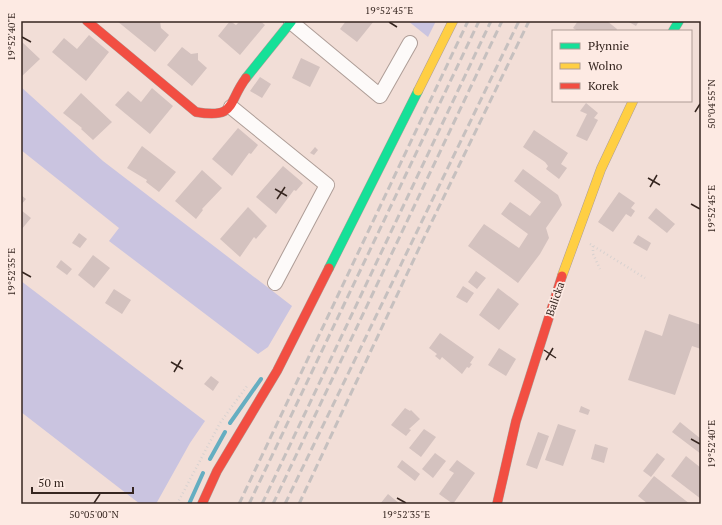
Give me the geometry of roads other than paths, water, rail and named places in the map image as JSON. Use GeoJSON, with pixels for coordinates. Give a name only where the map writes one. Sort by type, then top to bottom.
{"type":"FeatureCollection","features":[{"type":"Feature","properties":{"kind":"street"},"geometry":{"type":"LineString","coordinates":[[87,21],[196,112],[204,115],[213,115],[231,107],[242,84],[291,22],[380,96],[410,43]]}},
{"type":"Feature","properties":{"kind":"street"},"geometry":{"type":"LineString","coordinates":[[202,504],[217,471],[277,371],[453,21]]}},
{"type":"Feature","properties":{"kind":"street"},"geometry":{"type":"LineString","coordinates":[[674,30],[679,21]]}},
{"type":"Feature","properties":{"kind":"street","name":"Balicka"},"geometry":{"type":"LineString","coordinates":[[497,504],[510,440],[523,395],[576,234],[611,144],[632,102]]}},
{"type":"Feature","properties":{"kind":"street"},"geometry":{"type":"LineString","coordinates":[[231,107],[327,185],[276,283]]}},
{"type":"Feature","properties":{"kind":"waterway"},"geometry":{"type":"LineString","coordinates":[[230,423],[261,379]]}},
{"type":"Feature","properties":{"kind":"waterway"},"geometry":{"type":"LineString","coordinates":[[210,459],[225,432]]}},
{"type":"Feature","properties":{"kind":"waterway"},"geometry":{"type":"LineString","coordinates":[[189,504],[203,473]]}},
{"type":"Feature","properties":{"kind":"railway"},"geometry":{"type":"LineString","coordinates":[[239,504],[468,21]]}},
{"type":"Feature","properties":{"kind":"railway"},"geometry":{"type":"LineString","coordinates":[[249,504],[479,21]]}},
{"type":"Feature","properties":{"kind":"railway"},"geometry":{"type":"LineString","coordinates":[[262,504],[491,21]]}},
{"type":"Feature","properties":{"kind":"railway"},"geometry":{"type":"LineString","coordinates":[[273,504],[502,21]]}},
{"type":"Feature","properties":{"kind":"railway"},"geometry":{"type":"LineString","coordinates":[[285,504],[519,21]]}},
{"type":"Feature","properties":{"kind":"railway"},"geometry":{"type":"LineString","coordinates":[[299,504],[422,242],[529,21]]}}]}
